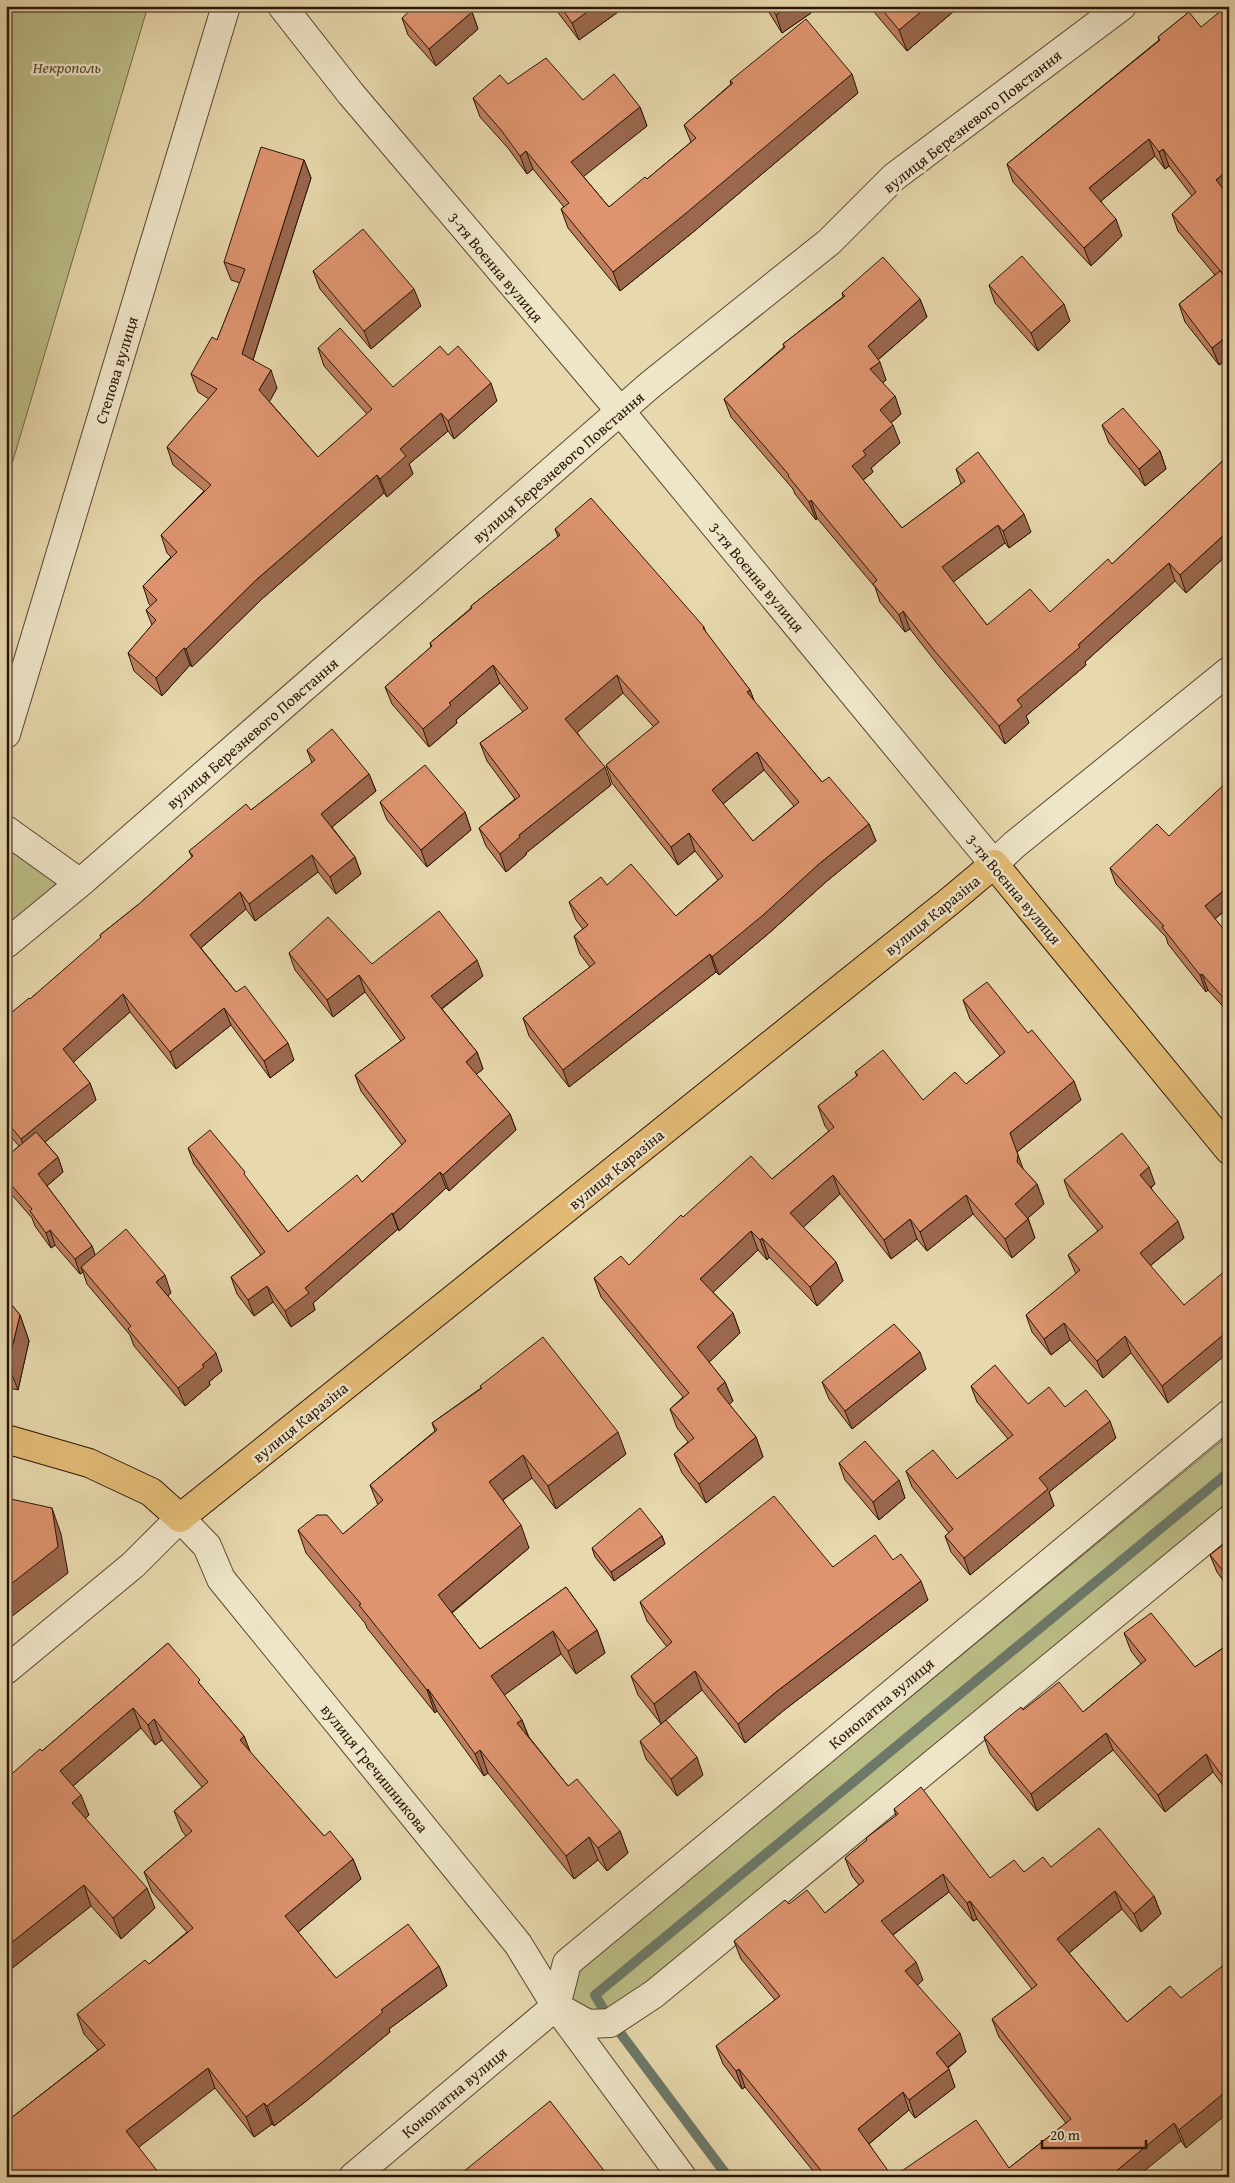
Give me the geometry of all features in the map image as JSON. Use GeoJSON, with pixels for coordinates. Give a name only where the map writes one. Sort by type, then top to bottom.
{"type":"FeatureCollection","features":[{"type":"Feature","properties":{"kind":"main road","name":"3-тя Воєнна вулиця"},"geometry":{"type":"LineString","coordinates":[[994,864],[1229,1150]]}},
{"type":"Feature","properties":{"kind":"main road","name":"вулиця Каразіна"},"geometry":{"type":"LineString","coordinates":[[180,1518],[994,864]]}},
{"type":"Feature","properties":{"kind":"main road","name":"вулиця Гречишникова"},"geometry":{"type":"LineString","coordinates":[[6,1439],[89,1463],[151,1492],[180,1518]]}},
{"type":"Feature","properties":{"kind":"street","name":"Степова вулиця"},"geometry":{"type":"LineString","coordinates":[[6,734],[226,6]]}},
{"type":"Feature","properties":{"kind":"street","name":"3-тя Воєнна вулиця"},"geometry":{"type":"LineString","coordinates":[[282,6],[351,94],[620,412],[994,864]]}},
{"type":"Feature","properties":{"kind":"street","name":"вулиця Березневого Повстання"},"geometry":{"type":"LineString","coordinates":[[6,944],[80,883],[650,385],[829,242],[894,177],[1122,6]]}},
{"type":"Feature","properties":{"kind":"street","name":"вулиця Каразіна"},"geometry":{"type":"LineString","coordinates":[[994,864],[1014,845],[1229,671]]}},
{"type":"Feature","properties":{"kind":"street"},"geometry":{"type":"LineString","coordinates":[[6,830],[80,883]]}},
{"type":"Feature","properties":{"kind":"street","name":"Конопатна вулиця"},"geometry":{"type":"LineString","coordinates":[[353,2177],[556,2006],[567,1963],[1229,1414]]}},
{"type":"Feature","properties":{"kind":"street","name":"вулиця Каразіна"},"geometry":{"type":"LineString","coordinates":[[6,1670],[133,1564],[180,1518]]}},
{"type":"Feature","properties":{"kind":"street","name":"вулиця Гречишникова"},"geometry":{"type":"LineString","coordinates":[[180,1518],[207,1546],[221,1579],[518,1944],[556,2006],[682,2177]]}},
{"type":"Feature","properties":{"kind":"street"},"geometry":{"type":"LineString","coordinates":[[556,2006],[588,2024],[610,2024],[654,1994],[1229,1520]]}},
{"type":"Feature","properties":{"kind":"green space","name":"Некрополь"},"geometry":{"type":"Polygon","coordinates":[[[6,6],[148,6],[6,484],[6,6]]]}},
{"type":"Feature","properties":{"kind":"green space"},"geometry":{"type":"Polygon","coordinates":[[[14,848],[56,884],[6,930],[6,849],[14,848]]]}},
{"type":"Feature","properties":{"kind":"green space"},"geometry":{"type":"Polygon","coordinates":[[[1229,1435],[1229,1510],[645,1990],[595,2018],[567,2008],[573,1975],[1229,1435]]]}},
{"type":"Feature","properties":{"kind":"building"},"geometry":{"type":"Polygon","coordinates":[[[415,6],[467,6],[472,12],[429,49],[402,18],[415,6]]]}},
{"type":"Feature","properties":{"kind":"building"},"geometry":{"type":"Polygon","coordinates":[[[560,6],[595,6],[572,23],[560,6]]]}},
{"type":"Feature","properties":{"kind":"building"},"geometry":{"type":"Polygon","coordinates":[[[770,6],[789,6],[776,15],[770,6]]]}},
{"type":"Feature","properties":{"kind":"building"},"geometry":{"type":"Polygon","coordinates":[[[879,6],[928,6],[899,30],[879,6]]]}},
{"type":"Feature","properties":{"kind":"building"},"geometry":{"type":"Polygon","coordinates":[[[1229,6],[1229,169],[1216,180],[1229,196],[1229,281],[1172,214],[1196,192],[1163,149],[1159,152],[1149,139],[1089,188],[1116,219],[1084,248],[1007,164],[1160,40],[1158,37],[1189,12],[1201,27],[1229,6]]]}},
{"type":"Feature","properties":{"kind":"building"},"geometry":{"type":"Polygon","coordinates":[[[806,19],[852,74],[613,272],[561,209],[569,203],[526,151],[520,156],[501,130],[473,98],[500,75],[508,84],[546,58],[583,100],[614,74],[640,107],[571,162],[609,207],[645,177],[647,179],[696,138],[684,125],[733,83],[730,81],[806,19]]]}},
{"type":"Feature","properties":{"kind":"building"},"geometry":{"type":"Polygon","coordinates":[[[261,147],[304,160],[242,354],[271,370],[259,390],[318,457],[372,409],[318,348],[340,328],[393,387],[440,346],[448,355],[458,346],[491,383],[448,421],[441,413],[400,449],[406,456],[380,479],[377,475],[256,580],[186,649],[184,648],[156,678],[128,653],[156,620],[146,610],[157,600],[143,586],[177,552],[161,535],[211,485],[167,447],[217,389],[191,374],[212,337],[217,340],[245,269],[224,262],[261,147]]]}},
{"type":"Feature","properties":{"kind":"building"},"geometry":{"type":"Polygon","coordinates":[[[363,229],[414,289],[364,331],[313,271],[363,229]]]}},
{"type":"Feature","properties":{"kind":"building"},"geometry":{"type":"Polygon","coordinates":[[[1022,256],[1064,304],[1031,333],[989,285],[1022,256]]]}},
{"type":"Feature","properties":{"kind":"building"},"geometry":{"type":"Polygon","coordinates":[[[883,257],[920,299],[868,346],[880,362],[870,369],[895,396],[880,410],[893,425],[863,451],[866,455],[852,466],[902,528],[965,481],[956,469],[978,452],[1024,514],[1003,531],[998,525],[942,567],[987,625],[1030,589],[1050,612],[1108,559],[1112,564],[1229,455],[1229,534],[1227,536],[1225,534],[1180,575],[1169,563],[1078,645],[1080,647],[1017,700],[1022,706],[999,726],[903,611],[899,615],[873,584],[877,580],[811,500],[809,502],[789,475],[724,399],[785,347],[783,344],[845,296],[842,293],[883,257]]]}},
{"type":"Feature","properties":{"kind":"building"},"geometry":{"type":"Polygon","coordinates":[[[1220,271],[1229,282],[1229,340],[1226,337],[1212,348],[1179,304],[1220,271]]]}},
{"type":"Feature","properties":{"kind":"building"},"geometry":{"type":"Polygon","coordinates":[[[1123,408],[1160,451],[1139,469],[1102,425],[1123,408]]]}},
{"type":"Feature","properties":{"kind":"building"},"geometry":{"type":"Polygon","coordinates":[[[591,498],[704,627],[750,690],[747,692],[822,782],[829,777],[869,824],[820,863],[762,916],[712,957],[710,954],[563,1070],[523,1018],[595,963],[574,936],[588,925],[569,902],[601,877],[607,885],[631,864],[676,916],[723,876],[689,833],[671,847],[606,765],[659,722],[617,675],[565,719],[605,767],[519,835],[520,837],[500,854],[479,828],[520,796],[480,743],[528,708],[493,665],[449,703],[451,705],[423,729],[385,687],[432,646],[430,643],[472,608],[471,606],[560,535],[555,529],[591,498]],[[757,752],[712,790],[753,841],[799,802],[757,752]]]}},
{"type":"Feature","properties":{"kind":"building"},"geometry":{"type":"Polygon","coordinates":[[[332,729],[369,774],[321,814],[355,857],[330,877],[312,855],[249,904],[240,892],[190,935],[236,992],[245,986],[288,1043],[264,1061],[224,1008],[170,1052],[123,994],[63,1049],[90,1083],[21,1139],[6,1121],[6,1017],[30,999],[101,937],[100,935],[139,904],[193,856],[189,851],[246,804],[251,810],[315,760],[307,750],[332,729]]]}},
{"type":"Feature","properties":{"kind":"building"},"geometry":{"type":"Polygon","coordinates":[[[425,765],[465,812],[421,850],[380,802],[425,765]]]}},
{"type":"Feature","properties":{"kind":"building"},"geometry":{"type":"Polygon","coordinates":[[[1229,780],[1229,856],[1227,858],[1229,861],[1229,886],[1205,906],[1229,936],[1229,1004],[1202,974],[1200,975],[1162,927],[1164,926],[1110,868],[1157,824],[1169,836],[1229,780]]]}},
{"type":"Feature","properties":{"kind":"building"},"geometry":{"type":"Polygon","coordinates":[[[439,911],[477,960],[431,996],[477,1052],[466,1062],[510,1114],[443,1175],[440,1172],[305,1288],[309,1293],[285,1311],[267,1286],[248,1300],[231,1277],[265,1252],[188,1148],[210,1130],[245,1172],[244,1174],[288,1232],[357,1175],[362,1182],[406,1141],[355,1075],[405,1038],[359,975],[327,1000],[289,953],[328,917],[372,964],[439,911]]]}},
{"type":"Feature","properties":{"kind":"building"},"geometry":{"type":"Polygon","coordinates":[[[987,982],[1028,1033],[1032,1030],[1074,1081],[1010,1133],[1018,1155],[1017,1162],[1037,1184],[1015,1204],[1028,1219],[1005,1239],[966,1195],[920,1232],[910,1219],[884,1240],[833,1175],[790,1213],[836,1262],[810,1287],[762,1238],[760,1240],[751,1231],[700,1279],[733,1313],[697,1347],[725,1382],[717,1389],[756,1437],[699,1484],[674,1454],[694,1438],[670,1409],[689,1393],[594,1278],[621,1256],[629,1265],[681,1215],[683,1217],[751,1156],[772,1179],[834,1127],[818,1106],[858,1075],[855,1072],[883,1050],[923,1100],[955,1072],[966,1084],[1005,1052],[963,1000],[987,982]]]}},
{"type":"Feature","properties":{"kind":"building"},"geometry":{"type":"Polygon","coordinates":[[[36,1132],[58,1157],[38,1174],[92,1246],[75,1259],[50,1230],[46,1233],[30,1211],[32,1209],[6,1179],[6,1157],[36,1132]]]}},
{"type":"Feature","properties":{"kind":"building"},"geometry":{"type":"Polygon","coordinates":[[[1122,1133],[1149,1167],[1140,1175],[1178,1221],[1140,1253],[1184,1305],[1225,1271],[1229,1275],[1229,1330],[1162,1386],[1125,1336],[1097,1361],[1064,1323],[1044,1339],[1026,1315],[1080,1270],[1068,1255],[1103,1227],[1064,1180],[1122,1133]]]}},
{"type":"Feature","properties":{"kind":"building"},"geometry":{"type":"Polygon","coordinates":[[[126,1229],[165,1275],[156,1282],[216,1353],[202,1365],[204,1367],[178,1388],[128,1329],[131,1326],[81,1267],[126,1229]]]}},
{"type":"Feature","properties":{"kind":"building"},"geometry":{"type":"Polygon","coordinates":[[[6,1298],[20,1315],[8,1364],[6,1363],[6,1298]]]}},
{"type":"Feature","properties":{"kind":"building"},"geometry":{"type":"Polygon","coordinates":[[[894,1324],[920,1352],[845,1411],[822,1382],[894,1324]]]}},
{"type":"Feature","properties":{"kind":"building"},"geometry":{"type":"Polygon","coordinates":[[[543,1337],[618,1432],[548,1486],[523,1455],[489,1482],[521,1525],[438,1595],[480,1649],[566,1587],[597,1630],[568,1651],[553,1631],[491,1676],[522,1720],[517,1723],[568,1786],[577,1779],[620,1831],[598,1848],[589,1837],[566,1856],[480,1750],[475,1754],[428,1689],[359,1605],[361,1604],[298,1530],[317,1515],[327,1515],[343,1534],[383,1500],[370,1485],[437,1430],[432,1423],[482,1388],[480,1386],[543,1337]]]}},
{"type":"Feature","properties":{"kind":"building"},"geometry":{"type":"Polygon","coordinates":[[[995,1365],[1028,1404],[1049,1387],[1065,1407],[1086,1390],[1110,1421],[1039,1478],[1048,1489],[964,1558],[945,1536],[953,1529],[906,1471],[933,1450],[957,1479],[1013,1435],[971,1386],[995,1365]]]}},
{"type":"Feature","properties":{"kind":"building"},"geometry":{"type":"Polygon","coordinates":[[[865,1441],[899,1480],[873,1502],[839,1463],[865,1441]]]}},
{"type":"Feature","properties":{"kind":"building"},"geometry":{"type":"Polygon","coordinates":[[[774,1496],[833,1567],[875,1535],[893,1560],[901,1554],[921,1581],[776,1692],[738,1724],[695,1671],[654,1704],[631,1676],[672,1642],[640,1602],[774,1496]]]}},
{"type":"Feature","properties":{"kind":"building"},"geometry":{"type":"Polygon","coordinates":[[[6,1498],[52,1508],[58,1547],[6,1588],[6,1498]]]}},
{"type":"Feature","properties":{"kind":"building"},"geometry":{"type":"Polygon","coordinates":[[[640,1508],[662,1536],[611,1572],[592,1548],[640,1508]]]}},
{"type":"Feature","properties":{"kind":"building"},"geometry":{"type":"Polygon","coordinates":[[[1229,1540],[1229,1578],[1210,1555],[1229,1540]]]}},
{"type":"Feature","properties":{"kind":"building"},"geometry":{"type":"Polygon","coordinates":[[[1151,1613],[1195,1667],[1229,1644],[1229,1785],[1206,1754],[1158,1795],[1106,1733],[1031,1794],[984,1737],[1021,1707],[1023,1710],[1059,1682],[1083,1712],[1146,1660],[1124,1633],[1151,1613]]]}},
{"type":"Feature","properties":{"kind":"building"},"geometry":{"type":"Polygon","coordinates":[[[168,1643],[244,1736],[240,1740],[324,1836],[330,1831],[353,1859],[285,1916],[336,1978],[408,1924],[439,1966],[381,2010],[383,2012],[298,2082],[267,2106],[264,2103],[246,2117],[208,2068],[126,2131],[162,2177],[6,2177],[6,2146],[8,2145],[6,2143],[6,2122],[105,2045],[77,2014],[145,1960],[149,1964],[193,1928],[144,1872],[192,1831],[174,1811],[208,1782],[154,1719],[148,1725],[133,1708],[60,1771],[81,1795],[72,1803],[147,1888],[113,1918],[84,1885],[6,1947],[6,1779],[40,1749],[42,1751],[168,1643]]]}},
{"type":"Feature","properties":{"kind":"building"},"geometry":{"type":"Polygon","coordinates":[[[666,1720],[697,1757],[671,1779],[640,1741],[666,1720]]]}},
{"type":"Feature","properties":{"kind":"building"},"geometry":{"type":"Polygon","coordinates":[[[921,1787],[990,1878],[1014,1860],[1024,1872],[1043,1857],[1051,1867],[1099,1828],[1154,1896],[1134,1914],[1115,1891],[1057,1939],[1127,2022],[1170,1986],[1181,1998],[1229,1961],[1229,2089],[1179,2130],[1174,2123],[1109,2177],[893,2177],[976,2120],[1009,2168],[1071,2119],[992,2019],[1037,1985],[970,1901],[967,1903],[943,1874],[881,1921],[916,1962],[905,1971],[960,2033],[936,2053],[949,2069],[909,2100],[903,2092],[858,2129],[889,2172],[883,2177],[829,2177],[825,2172],[823,2173],[739,2069],[736,2071],[716,2046],[780,1996],[734,1941],[785,1900],[789,1904],[807,1890],[825,1913],[864,1881],[845,1858],[867,1840],[866,1838],[898,1814],[894,1809],[921,1787]]]}},
{"type":"Feature","properties":{"kind":"building"},"geometry":{"type":"Polygon","coordinates":[[[550,2101],[609,2177],[457,2177],[550,2101]]]}},
{"type":"Feature","properties":{"kind":"waterway"},"geometry":{"type":"LineString","coordinates":[[605,2012],[595,1995],[1229,1472]]}},
{"type":"Feature","properties":{"kind":"waterway"},"geometry":{"type":"LineString","coordinates":[[618,2030],[728,2177]]}}]}
